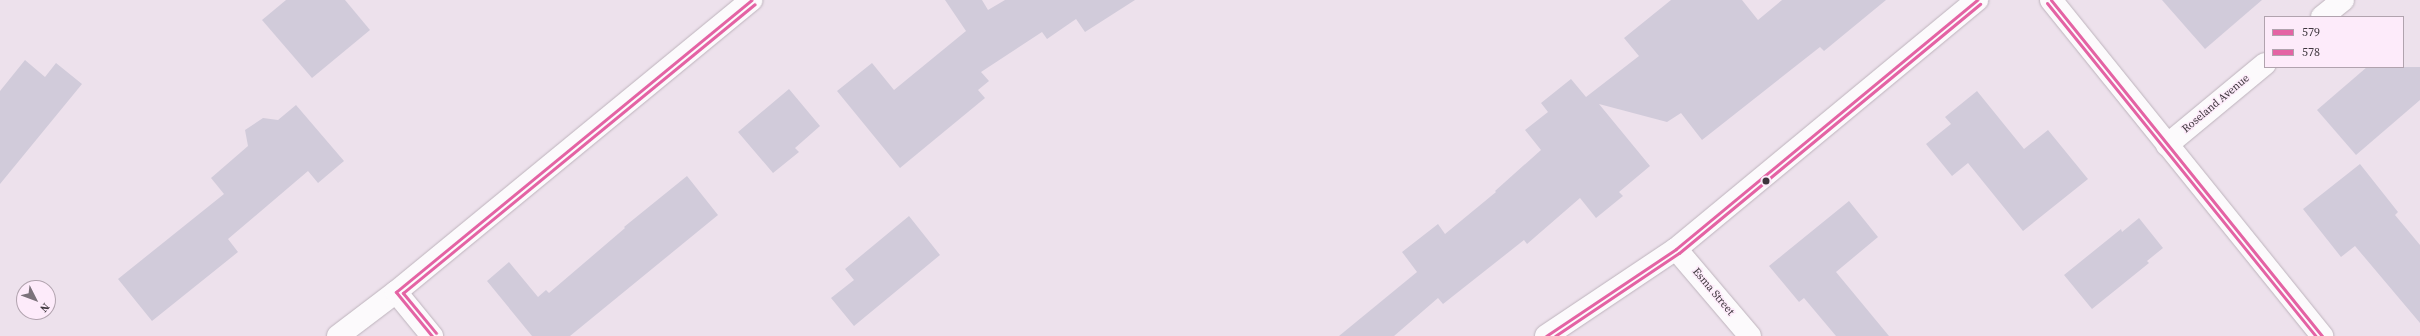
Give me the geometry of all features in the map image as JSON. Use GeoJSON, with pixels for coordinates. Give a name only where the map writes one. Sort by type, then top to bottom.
{"type":"FeatureCollection","features":[{"type":"Feature","properties":{"kind":"street"},"geometry":{"type":"LineString","coordinates":[[338,336],[396,292],[752,0]]}},
{"type":"Feature","properties":{"kind":"street"},"geometry":{"type":"LineString","coordinates":[[1546,336],[1676,249],[1977,0]]}},
{"type":"Feature","properties":{"kind":"street"},"geometry":{"type":"LineString","coordinates":[[2051,0],[2322,336]]}},
{"type":"Feature","properties":{"kind":"street"},"geometry":{"type":"LineString","coordinates":[[2323,16],[2343,0]]}},
{"type":"Feature","properties":{"kind":"street","name":"Roseland Avenue"},"geometry":{"type":"LineString","coordinates":[[2167,145],[2264,65]]}},
{"type":"Feature","properties":{"kind":"street","name":"Esma Street"},"geometry":{"type":"LineString","coordinates":[[1676,249],[1750,336]]}},
{"type":"Feature","properties":{"kind":"street"},"geometry":{"type":"LineString","coordinates":[[396,292],[432,336]]}},
{"type":"Feature","properties":{"kind":"building"},"geometry":{"type":"Polygon","coordinates":[[[286,0],[345,0],[370,30],[312,78],[262,20],[286,0]]]}},
{"type":"Feature","properties":{"kind":"building"},"geometry":{"type":"Polygon","coordinates":[[[945,0],[982,0],[988,10],[1005,0],[1135,0],[1085,32],[1076,19],[1047,39],[1042,32],[981,72],[989,81],[978,90],[985,98],[900,168],[837,91],[872,63],[894,90],[966,31],[945,0]]]}},
{"type":"Feature","properties":{"kind":"building"},"geometry":{"type":"Polygon","coordinates":[[[1671,0],[1742,0],[1758,20],[1782,0],[1886,0],[1824,51],[1820,47],[1702,140],[1681,113],[1667,122],[1599,104],[1650,166],[1619,192],[1623,196],[1596,218],[1580,198],[1527,244],[1524,240],[1443,304],[1438,298],[1394,336],[1339,336],[1417,272],[1402,252],[1438,224],[1445,234],[1496,192],[1495,191],[1541,150],[1525,130],[1548,112],[1541,103],[1571,79],[1586,97],[1639,56],[1624,38],[1671,0]]]}},
{"type":"Feature","properties":{"kind":"building"},"geometry":{"type":"Polygon","coordinates":[[[2162,0],[2262,0],[2205,49],[2162,0]]]}},
{"type":"Feature","properties":{"kind":"building"},"geometry":{"type":"Polygon","coordinates":[[[25,60],[45,77],[56,63],[82,84],[0,184],[0,91],[25,60]]]}},
{"type":"Feature","properties":{"kind":"building"},"geometry":{"type":"Polygon","coordinates":[[[2420,67],[2420,100],[2356,155],[2317,110],[2366,68],[2420,67]]]}},
{"type":"Feature","properties":{"kind":"building"},"geometry":{"type":"Polygon","coordinates":[[[789,89],[820,126],[795,148],[799,152],[773,173],[738,132],[789,89]]]}},
{"type":"Feature","properties":{"kind":"building"},"geometry":{"type":"Polygon","coordinates":[[[1977,91],[2024,149],[2048,130],[2088,179],[2023,231],[1968,163],[1952,176],[1926,144],[1951,124],[1945,117],[1977,91]]]}},
{"type":"Feature","properties":{"kind":"building"},"geometry":{"type":"Polygon","coordinates":[[[296,105],[344,161],[318,183],[308,171],[228,239],[238,252],[152,321],[118,279],[224,194],[211,178],[248,146],[245,130],[263,118],[278,120],[296,105]]]}},
{"type":"Feature","properties":{"kind":"building"},"geometry":{"type":"Polygon","coordinates":[[[2360,164],[2398,212],[2395,215],[2420,245],[2420,323],[2355,246],[2341,257],[2303,209],[2360,164]]]}},
{"type":"Feature","properties":{"kind":"building"},"geometry":{"type":"Polygon","coordinates":[[[687,176],[718,215],[570,336],[532,336],[487,281],[509,262],[538,297],[546,290],[549,293],[625,228],[624,227],[687,176]]]}},
{"type":"Feature","properties":{"kind":"building"},"geometry":{"type":"Polygon","coordinates":[[[1849,201],[1878,237],[1836,272],[1889,336],[1836,336],[1804,298],[1799,302],[1769,266],[1849,201]]]}},
{"type":"Feature","properties":{"kind":"building"},"geometry":{"type":"Polygon","coordinates":[[[909,216],[940,255],[854,326],[831,298],[854,280],[845,269],[909,216]]]}},
{"type":"Feature","properties":{"kind":"building"},"geometry":{"type":"Polygon","coordinates":[[[2139,218],[2163,248],[2147,261],[2149,263],[2092,309],[2064,275],[2121,229],[2122,232],[2139,218]]]}},
{"type":"Feature","properties":{"kind":"transit line","name":"579"},"geometry":{"type":"LineString","coordinates":[[432,336],[396,292],[752,0]]}},
{"type":"Feature","properties":{"kind":"transit line","name":"579"},"geometry":{"type":"LineString","coordinates":[[1546,336],[1676,249],[1977,0]]}},
{"type":"Feature","properties":{"kind":"transit line","name":"579"},"geometry":{"type":"LineString","coordinates":[[2051,0],[2322,336]]}},
{"type":"Feature","properties":{"kind":"transit line","name":"578"},"geometry":{"type":"LineString","coordinates":[[2047,3],[2316,336]]}},
{"type":"Feature","properties":{"kind":"transit line","name":"578"},"geometry":{"type":"LineString","coordinates":[[436,333],[403,293],[755,4]]}},
{"type":"Feature","properties":{"kind":"transit line","name":"578"},"geometry":{"type":"LineString","coordinates":[[1555,336],[1679,253],[1980,4]]}}]}
